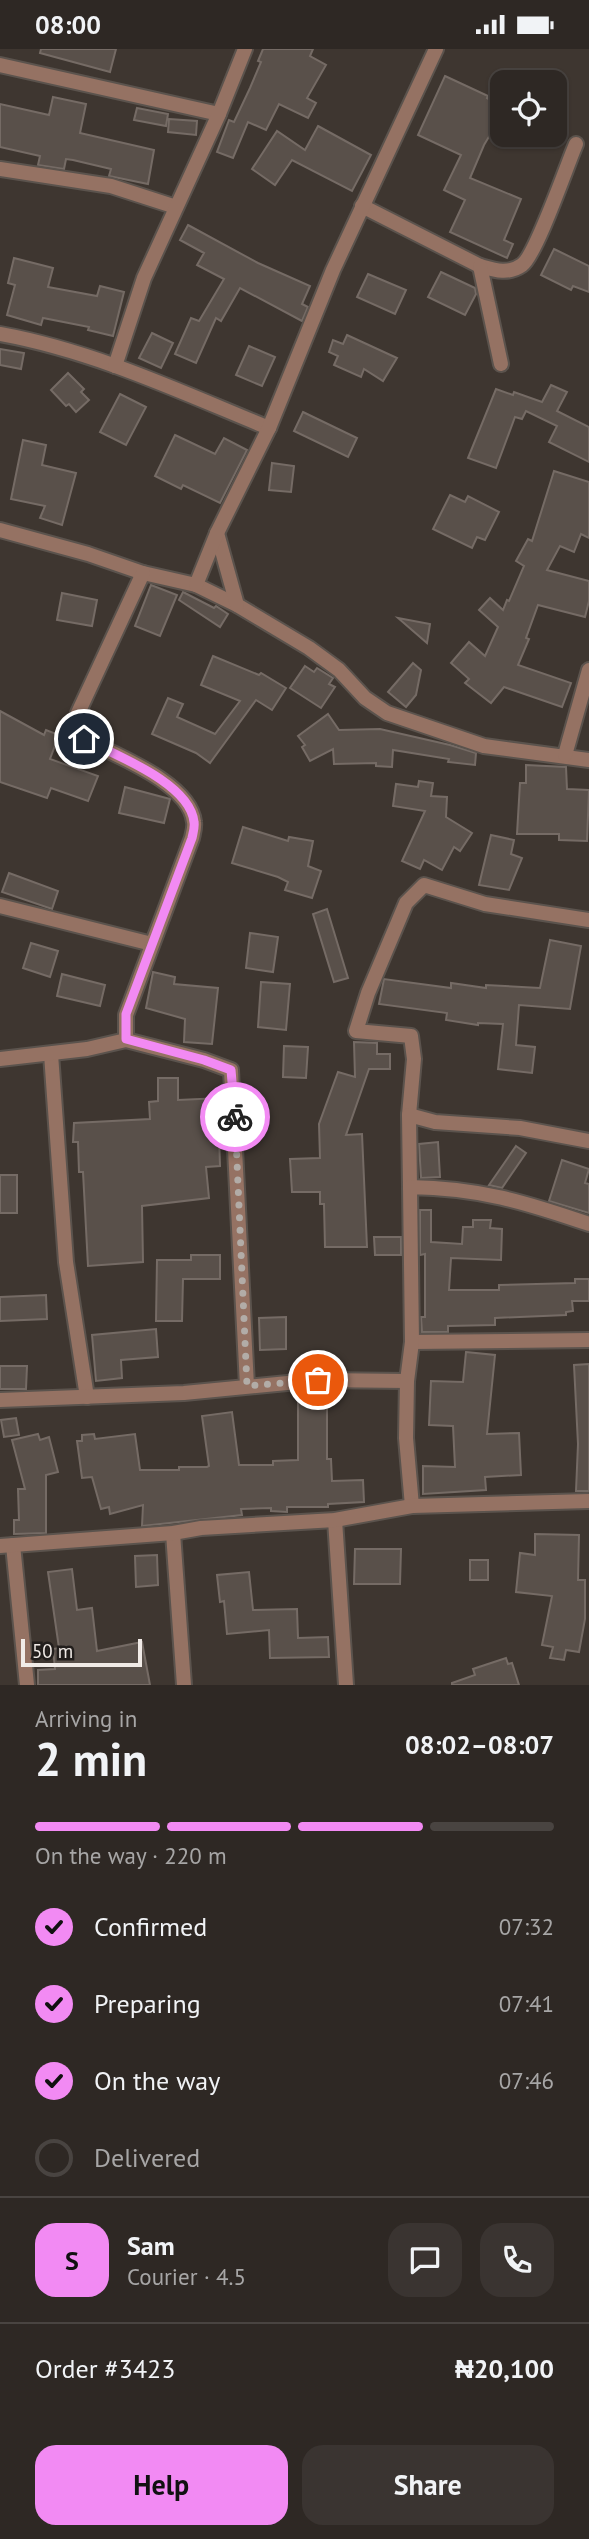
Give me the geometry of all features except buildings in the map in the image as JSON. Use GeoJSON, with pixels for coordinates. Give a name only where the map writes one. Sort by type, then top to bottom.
{"type":"FeatureCollection","features":[{"type":"Feature","properties":{"kind":"street"},"geometry":{"type":"LineString","coordinates":[[115,366],[144,278],[219,114],[245,49]]}},
{"type":"Feature","properties":{"kind":"street"},"geometry":{"type":"LineString","coordinates":[[196,585],[217,533],[270,428],[362,205],[436,49]]}},
{"type":"Feature","properties":{"kind":"street"},"geometry":{"type":"LineString","coordinates":[[0,65],[219,114]]}},
{"type":"Feature","properties":{"kind":"street"},"geometry":{"type":"LineString","coordinates":[[362,205],[480,266],[495,271],[509,271],[524,264],[546,220],[576,144]]}},
{"type":"Feature","properties":{"kind":"street"},"geometry":{"type":"LineString","coordinates":[[0,169],[111,186],[176,207]]}},
{"type":"Feature","properties":{"kind":"street"},"geometry":{"type":"LineString","coordinates":[[480,266],[500,364]]}},
{"type":"Feature","properties":{"kind":"street"},"geometry":{"type":"LineString","coordinates":[[0,334],[44,342],[115,366],[270,428]]}},
{"type":"Feature","properties":{"kind":"street"},"geometry":{"type":"LineString","coordinates":[[0,530],[88,554],[144,573],[196,585],[237,605],[309,648],[339,670],[365,698],[387,713],[484,746],[589,760]]}},
{"type":"Feature","properties":{"kind":"street"},"geometry":{"type":"LineString","coordinates":[[217,533],[237,605]]}},
{"type":"Feature","properties":{"kind":"street"},"geometry":{"type":"LineString","coordinates":[[126,1039],[126,1014],[192,838],[194,823],[190,809],[180,795],[163,780],[84,739],[77,732],[75,725],[78,713],[144,573]]}},
{"type":"Feature","properties":{"kind":"street"},"geometry":{"type":"LineString","coordinates":[[565,755],[589,670]]}},
{"type":"Feature","properties":{"kind":"street"},"geometry":{"type":"LineString","coordinates":[[412,1506],[406,1438],[407,1381],[412,1342],[409,1115],[414,1059],[411,1036],[356,1031],[368,993],[406,903],[424,885],[485,904],[589,920]]}},
{"type":"Feature","properties":{"kind":"street"},"geometry":{"type":"LineString","coordinates":[[0,907],[152,944]]}},
{"type":"Feature","properties":{"kind":"street"},"geometry":{"type":"LineString","coordinates":[[0,1059],[87,1049],[126,1039],[231,1070],[247,1386]]}},
{"type":"Feature","properties":{"kind":"street"},"geometry":{"type":"LineString","coordinates":[[51,1054],[66,1262],[87,1397]]}},
{"type":"Feature","properties":{"kind":"street"},"geometry":{"type":"LineString","coordinates":[[409,1115],[435,1122],[520,1128],[589,1141]]}},
{"type":"Feature","properties":{"kind":"street"},"geometry":{"type":"LineString","coordinates":[[410,1187],[438,1187],[523,1201],[589,1224]]}},
{"type":"Feature","properties":{"kind":"street"},"geometry":{"type":"LineString","coordinates":[[412,1342],[589,1340]]}},
{"type":"Feature","properties":{"kind":"street"},"geometry":{"type":"LineString","coordinates":[[0,1400],[184,1393],[318,1380],[407,1381]]}},
{"type":"Feature","properties":{"kind":"street"},"geometry":{"type":"LineString","coordinates":[[27,1685],[7,1545],[173,1533],[201,1528],[335,1520],[412,1506],[589,1501]]}},
{"type":"Feature","properties":{"kind":"street"},"geometry":{"type":"LineString","coordinates":[[335,1520],[346,1685]]}},
{"type":"Feature","properties":{"kind":"street"},"geometry":{"type":"LineString","coordinates":[[173,1533],[184,1685]]}},
{"type":"Feature","properties":{"kind":"way so far"},"geometry":{"type":"LineString","coordinates":[[235,1117],[247,1386],[318,1380]]}},
{"type":"Feature","properties":{"kind":"route"},"geometry":{"type":"LineString","coordinates":[[84,739],[163,780],[180,795],[190,809],[194,823],[192,838],[126,1014],[126,1039],[231,1070],[235,1117]]}}]}
